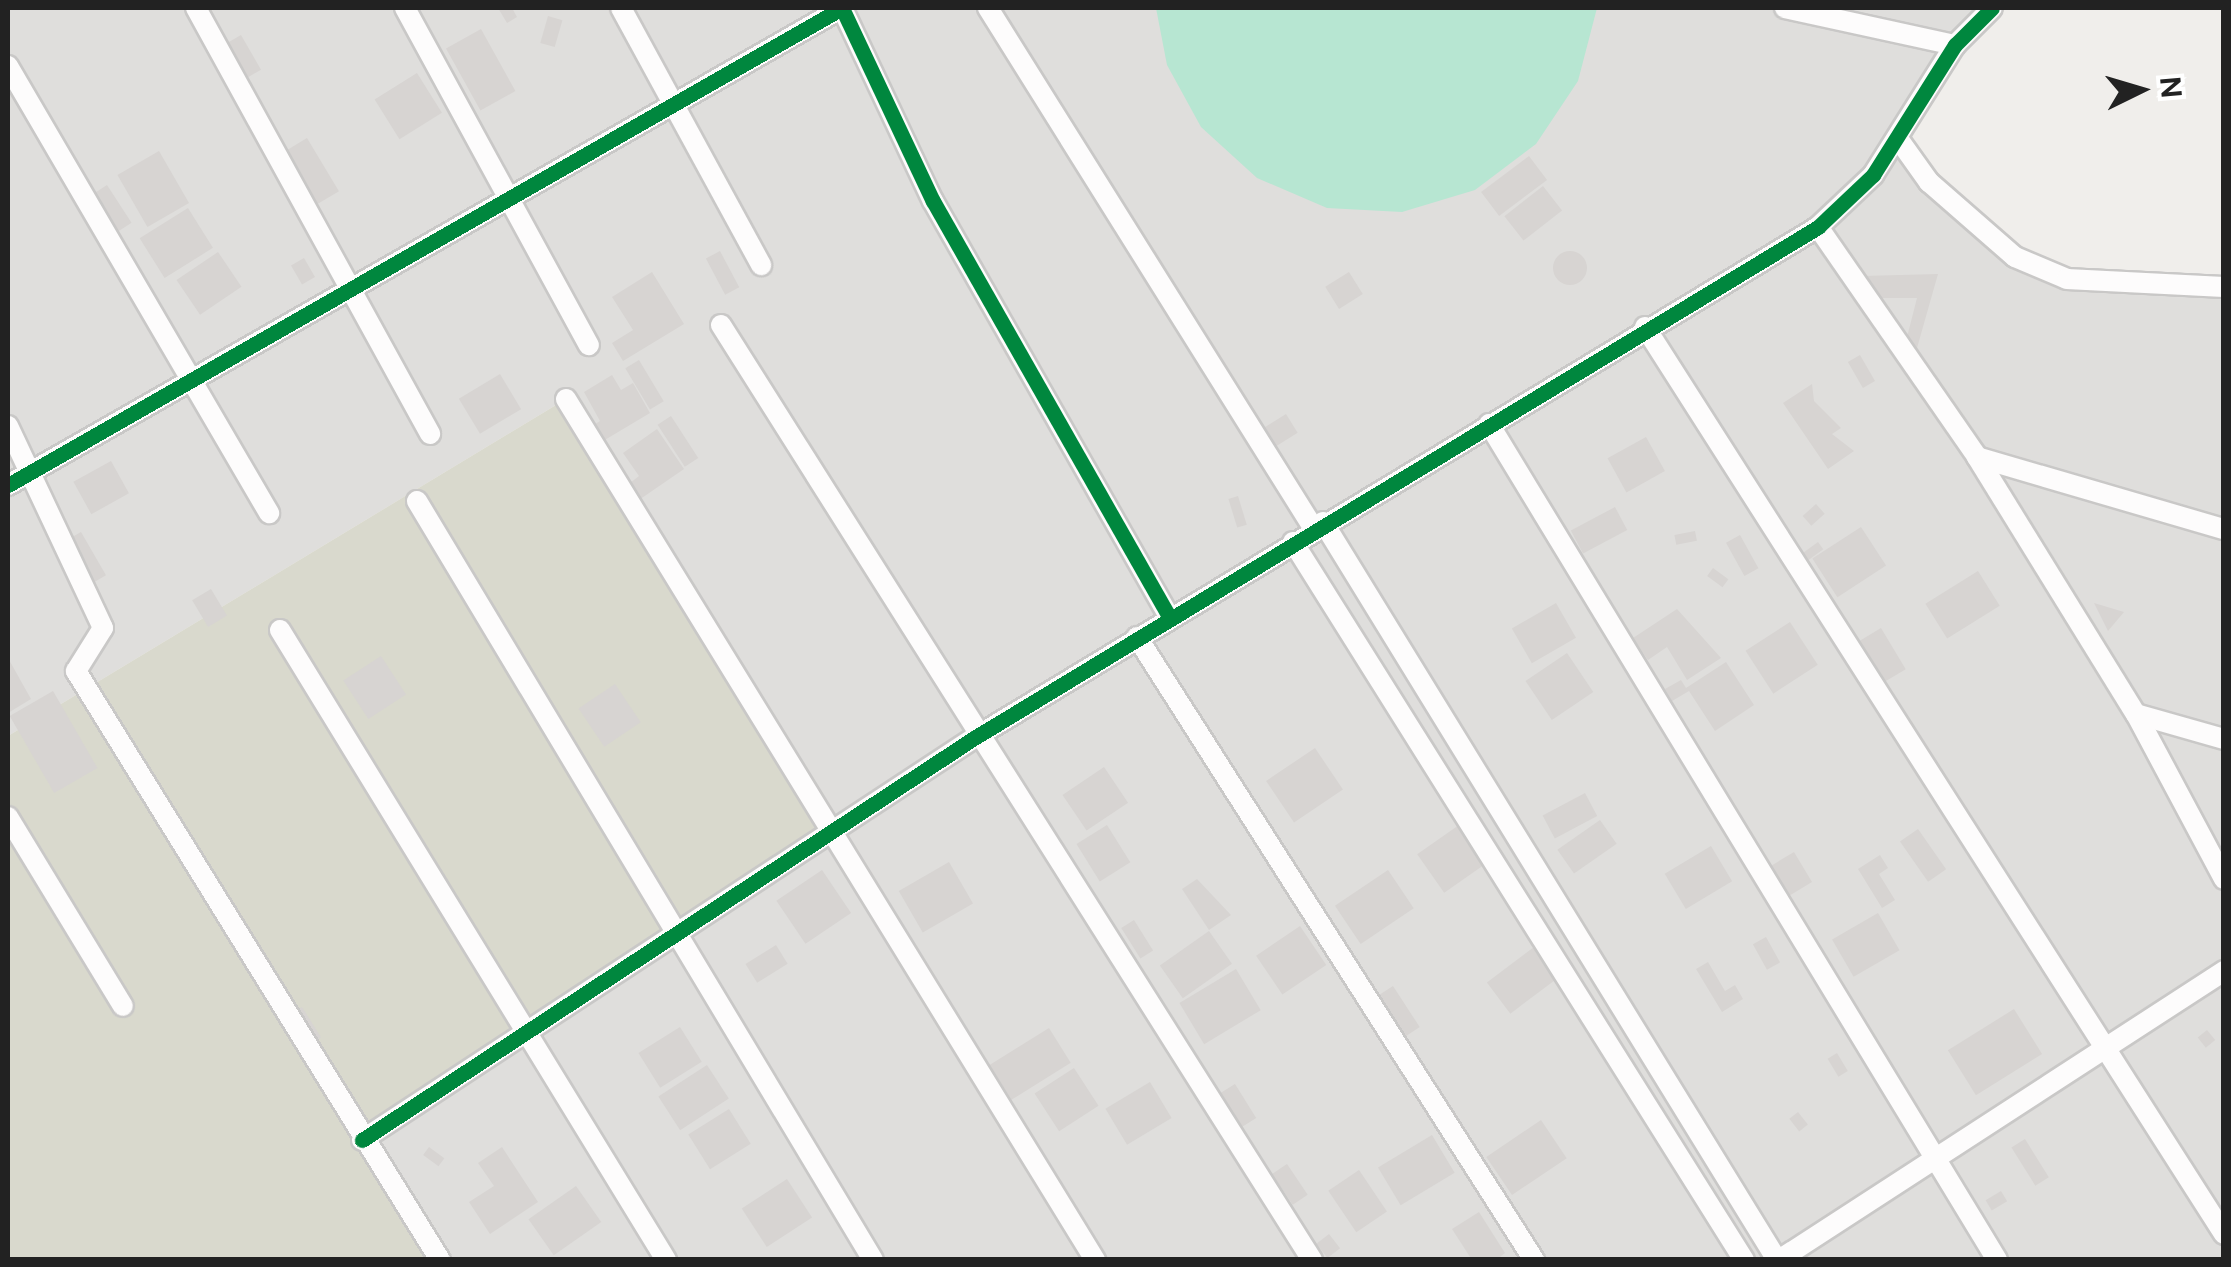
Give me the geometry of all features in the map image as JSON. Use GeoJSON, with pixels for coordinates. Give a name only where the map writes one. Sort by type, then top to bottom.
{"type":"FeatureCollection","features":[{"type":"Feature","properties":{"kind":"street"},"geometry":{"type":"LineString","coordinates":[[196,8],[430,434]]}},
{"type":"Feature","properties":{"kind":"street"},"geometry":{"type":"LineString","coordinates":[[405,8],[589,346]]}},
{"type":"Feature","properties":{"kind":"street"},"geometry":{"type":"LineString","coordinates":[[622,8],[761,265]]}},
{"type":"Feature","properties":{"kind":"street"},"geometry":{"type":"LineString","coordinates":[[8,485],[352,295],[672,98],[842,8],[933,201],[1170,616]]}},
{"type":"Feature","properties":{"kind":"street"},"geometry":{"type":"LineString","coordinates":[[988,8],[1319,526],[1778,1260],[2110,1050],[2224,971]]}},
{"type":"Feature","properties":{"kind":"street"},"geometry":{"type":"LineString","coordinates":[[1785,8],[1843,14],[1955,45]]}},
{"type":"Feature","properties":{"kind":"street"},"geometry":{"type":"LineString","coordinates":[[362,1140],[522,1026],[831,835],[974,738],[1645,327],[1818,227],[1849,205],[1898,140],[1955,45],[1992,8]]}},
{"type":"Feature","properties":{"kind":"street"},"geometry":{"type":"LineString","coordinates":[[8,66],[269,514]]}},
{"type":"Feature","properties":{"kind":"street"},"geometry":{"type":"LineString","coordinates":[[1898,140],[1929,182],[2015,256],[2067,279],[2224,287]]}},
{"type":"Feature","properties":{"kind":"street"},"geometry":{"type":"LineString","coordinates":[[1818,227],[1978,457],[2136,714],[2224,879]]}},
{"type":"Feature","properties":{"kind":"street"},"geometry":{"type":"LineString","coordinates":[[721,325],[974,738],[1312,1260]]}},
{"type":"Feature","properties":{"kind":"street"},"geometry":{"type":"LineString","coordinates":[[1645,327],[2224,1234]]}},
{"type":"Feature","properties":{"kind":"street"},"geometry":{"type":"LineString","coordinates":[[566,399],[1095,1260]]}},
{"type":"Feature","properties":{"kind":"street"},"geometry":{"type":"LineString","coordinates":[[1488,424],[1997,1260]]}},
{"type":"Feature","properties":{"kind":"street"},"geometry":{"type":"LineString","coordinates":[[8,426],[33,471],[104,628],[76,671],[362,1140],[440,1260]]}},
{"type":"Feature","properties":{"kind":"street"},"geometry":{"type":"LineString","coordinates":[[1978,457],[2224,529]]}},
{"type":"Feature","properties":{"kind":"street"},"geometry":{"type":"LineString","coordinates":[[417,500],[672,932],[873,1260]]}},
{"type":"Feature","properties":{"kind":"street"},"geometry":{"type":"LineString","coordinates":[[1294,542],[1744,1260]]}},
{"type":"Feature","properties":{"kind":"street"},"geometry":{"type":"LineString","coordinates":[[280,630],[666,1260]]}},
{"type":"Feature","properties":{"kind":"street"},"geometry":{"type":"LineString","coordinates":[[1137,637],[1534,1260]]}},
{"type":"Feature","properties":{"kind":"street"},"geometry":{"type":"LineString","coordinates":[[2136,714],[2224,739]]}},
{"type":"Feature","properties":{"kind":"street"},"geometry":{"type":"LineString","coordinates":[[8,817],[123,1006]]}},
{"type":"Feature","properties":{"kind":"shaded area"},"geometry":{"type":"Polygon","coordinates":[[[8,8],[1992,8],[1899,140],[2015,257],[2067,279],[2223,287],[2223,1259],[443,1259],[362,1140],[566,399],[8,736],[8,8]]]}},
{"type":"Feature","properties":{"kind":"shaded area"},"geometry":{"type":"Polygon","coordinates":[[[566,399],[831,835],[362,1139],[443,1259],[8,1260],[8,736],[566,399]]]}},
{"type":"Feature","properties":{"kind":"green space"},"geometry":{"type":"Polygon","coordinates":[[[1156,8],[1597,8],[1578,81],[1536,144],[1475,190],[1402,212],[1327,208],[1257,178],[1201,127],[1167,65],[1156,8]]]}},
{"type":"Feature","properties":{"kind":"building"},"geometry":{"type":"Polygon","coordinates":[[[498,8],[512,8],[517,17],[507,23],[498,8]]]}},
{"type":"Feature","properties":{"kind":"building"},"geometry":{"type":"Polygon","coordinates":[[[548,16],[562,20],[555,47],[540,43],[548,16]]]}},
{"type":"Feature","properties":{"kind":"building"},"geometry":{"type":"Polygon","coordinates":[[[481,29],[515,91],[480,110],[446,48],[481,29]]]}},
{"type":"Feature","properties":{"kind":"building"},"geometry":{"type":"Polygon","coordinates":[[[241,35],[261,70],[248,77],[228,42],[241,35]]]}},
{"type":"Feature","properties":{"kind":"building"},"geometry":{"type":"Polygon","coordinates":[[[417,73],[442,113],[400,139],[375,99],[417,73]]]}},
{"type":"Feature","properties":{"kind":"building"},"geometry":{"type":"Polygon","coordinates":[[[307,138],[339,191],[317,205],[285,151],[307,138]]]}},
{"type":"Feature","properties":{"kind":"building"},"geometry":{"type":"Polygon","coordinates":[[[159,151],[189,203],[147,227],[117,175],[159,151]]]}},
{"type":"Feature","properties":{"kind":"building"},"geometry":{"type":"Polygon","coordinates":[[[1529,156],[1547,180],[1499,216],[1481,192],[1529,156]]]}},
{"type":"Feature","properties":{"kind":"building"},"geometry":{"type":"Polygon","coordinates":[[[107,185],[132,223],[117,232],[93,194],[107,185]]]}},
{"type":"Feature","properties":{"kind":"building"},"geometry":{"type":"Polygon","coordinates":[[[1543,186],[1562,210],[1523,241],[1504,216],[1543,186]]]}},
{"type":"Feature","properties":{"kind":"building"},"geometry":{"type":"Polygon","coordinates":[[[188,208],[213,248],[165,278],[140,238],[188,208]]]}},
{"type":"Feature","properties":{"kind":"building"},"geometry":{"type":"Polygon","coordinates":[[[720,251],[739,287],[725,295],[706,259],[720,251]]]}},
{"type":"Feature","properties":{"kind":"building"},"geometry":{"type":"Polygon","coordinates":[[[1570,251],[1582,256],[1587,268],[1582,280],[1570,285],[1558,280],[1553,268],[1558,256],[1570,251]]]}},
{"type":"Feature","properties":{"kind":"building"},"geometry":{"type":"Polygon","coordinates":[[[218,252],[241,287],[200,315],[177,280],[218,252]]]}},
{"type":"Feature","properties":{"kind":"building"},"geometry":{"type":"Polygon","coordinates":[[[304,258],[315,277],[302,285],[291,266],[304,258]]]}},
{"type":"Feature","properties":{"kind":"building"},"geometry":{"type":"Polygon","coordinates":[[[652,272],[684,324],[623,361],[612,343],[633,330],[612,297],[652,272]]]}},
{"type":"Feature","properties":{"kind":"building"},"geometry":{"type":"Polygon","coordinates":[[[1349,272],[1363,294],[1339,309],[1325,287],[1349,272]]]}},
{"type":"Feature","properties":{"kind":"building"},"geometry":{"type":"Polygon","coordinates":[[[1938,274],[1917,348],[1905,345],[1917,298],[1874,298],[1862,276],[1938,274]]]}},
{"type":"Feature","properties":{"kind":"building"},"geometry":{"type":"Polygon","coordinates":[[[1860,355],[1875,381],[1863,388],[1848,362],[1860,355]]]}},
{"type":"Feature","properties":{"kind":"building"},"geometry":{"type":"Polygon","coordinates":[[[639,360],[664,401],[650,409],[625,368],[639,360]]]}},
{"type":"Feature","properties":{"kind":"building"},"geometry":{"type":"Polygon","coordinates":[[[500,374],[521,409],[480,434],[459,399],[500,374]]]}},
{"type":"Feature","properties":{"kind":"building"},"geometry":{"type":"Polygon","coordinates":[[[612,375],[621,390],[633,383],[650,413],[598,444],[589,428],[600,421],[584,392],[612,375]]]}},
{"type":"Feature","properties":{"kind":"building"},"geometry":{"type":"Polygon","coordinates":[[[1812,384],[1814,401],[1841,428],[1832,434],[1854,451],[1828,469],[1783,403],[1812,384]]]}},
{"type":"Feature","properties":{"kind":"building"},"geometry":{"type":"Polygon","coordinates":[[[1286,414],[1298,433],[1276,446],[1265,427],[1286,414]]]}},
{"type":"Feature","properties":{"kind":"building"},"geometry":{"type":"Polygon","coordinates":[[[671,416],[698,458],[685,467],[658,425],[671,416]]]}},
{"type":"Feature","properties":{"kind":"building"},"geometry":{"type":"Polygon","coordinates":[[[657,429],[684,469],[636,502],[625,487],[639,476],[623,453],[657,429]]]}},
{"type":"Feature","properties":{"kind":"building"},"geometry":{"type":"Polygon","coordinates":[[[1646,437],[1665,471],[1626,492],[1608,458],[1646,437]]]}},
{"type":"Feature","properties":{"kind":"building"},"geometry":{"type":"Polygon","coordinates":[[[111,461],[129,493],[91,514],[73,482],[111,461]]]}},
{"type":"Feature","properties":{"kind":"building"},"geometry":{"type":"Polygon","coordinates":[[[1238,496],[1247,525],[1237,528],[1228,499],[1238,496]]]}},
{"type":"Feature","properties":{"kind":"building"},"geometry":{"type":"Polygon","coordinates":[[[1816,504],[1825,514],[1811,526],[1803,516],[1816,504]]]}},
{"type":"Feature","properties":{"kind":"building"},"geometry":{"type":"Polygon","coordinates":[[[1615,507],[1627,530],[1583,553],[1571,530],[1615,507]]]}},
{"type":"Feature","properties":{"kind":"building"},"geometry":{"type":"Polygon","coordinates":[[[1861,527],[1886,566],[1837,597],[1812,559],[1861,527]]]}},
{"type":"Feature","properties":{"kind":"building"},"geometry":{"type":"Polygon","coordinates":[[[1695,531],[1697,541],[1676,545],[1674,535],[1695,531]]]}},
{"type":"Feature","properties":{"kind":"building"},"geometry":{"type":"Polygon","coordinates":[[[81,532],[106,575],[92,583],[67,540],[81,532]]]}},
{"type":"Feature","properties":{"kind":"building"},"geometry":{"type":"Polygon","coordinates":[[[1740,535],[1758,568],[1744,576],[1726,543],[1740,535]]]}},
{"type":"Feature","properties":{"kind":"building"},"geometry":{"type":"Polygon","coordinates":[[[1818,542],[1823,549],[1807,561],[1802,554],[1818,542]]]}},
{"type":"Feature","properties":{"kind":"building"},"geometry":{"type":"Polygon","coordinates":[[[1713,568],[1728,579],[1722,587],[1707,576],[1713,568]]]}},
{"type":"Feature","properties":{"kind":"building"},"geometry":{"type":"Polygon","coordinates":[[[1978,571],[2000,606],[1947,639],[1925,604],[1978,571]]]}},
{"type":"Feature","properties":{"kind":"building"},"geometry":{"type":"Polygon","coordinates":[[[211,589],[227,616],[208,627],[192,600],[211,589]]]}},
{"type":"Feature","properties":{"kind":"building"},"geometry":{"type":"Polygon","coordinates":[[[1556,603],[1576,638],[1532,663],[1512,628],[1556,603]]]}},
{"type":"Feature","properties":{"kind":"building"},"geometry":{"type":"Polygon","coordinates":[[[2094,603],[2124,612],[2108,631],[2094,603]]]}},
{"type":"Feature","properties":{"kind":"building"},"geometry":{"type":"Polygon","coordinates":[[[1677,609],[1721,658],[1687,680],[1667,647],[1648,660],[1633,638],[1677,609]]]}},
{"type":"Feature","properties":{"kind":"building"},"geometry":{"type":"Polygon","coordinates":[[[1790,622],[1818,665],[1773,694],[1746,651],[1790,622]]]}},
{"type":"Feature","properties":{"kind":"building"},"geometry":{"type":"Polygon","coordinates":[[[1881,628],[1906,669],[1879,685],[1854,644],[1881,628]]]}},
{"type":"Feature","properties":{"kind":"building"},"geometry":{"type":"Polygon","coordinates":[[[1567,653],[1593,692],[1552,720],[1526,681],[1567,653]]]}},
{"type":"Feature","properties":{"kind":"building"},"geometry":{"type":"Polygon","coordinates":[[[381,656],[406,695],[368,719],[343,681],[381,656]]]}},
{"type":"Feature","properties":{"kind":"building"},"geometry":{"type":"Polygon","coordinates":[[[8,658],[31,699],[8,713],[8,658]]]}},
{"type":"Feature","properties":{"kind":"building"},"geometry":{"type":"Polygon","coordinates":[[[1726,662],[1754,705],[1715,731],[1689,691],[1672,701],[1665,689],[1681,680],[1686,688],[1726,662]]]}},
{"type":"Feature","properties":{"kind":"building"},"geometry":{"type":"Polygon","coordinates":[[[615,684],[641,722],[604,747],[579,709],[615,684]]]}},
{"type":"Feature","properties":{"kind":"building"},"geometry":{"type":"Polygon","coordinates":[[[53,691],[98,768],[54,793],[10,716],[53,691]]]}},
{"type":"Feature","properties":{"kind":"building"},"geometry":{"type":"Polygon","coordinates":[[[1315,748],[1343,789],[1294,822],[1266,781],[1315,748]]]}},
{"type":"Feature","properties":{"kind":"building"},"geometry":{"type":"Polygon","coordinates":[[[1104,767],[1128,803],[1087,831],[1063,795],[1104,767]]]}},
{"type":"Feature","properties":{"kind":"building"},"geometry":{"type":"Polygon","coordinates":[[[1585,793],[1597,816],[1555,838],[1543,816],[1585,793]]]}},
{"type":"Feature","properties":{"kind":"building"},"geometry":{"type":"Polygon","coordinates":[[[1600,820],[1617,844],[1574,874],[1557,850],[1600,820]]]}},
{"type":"Feature","properties":{"kind":"building"},"geometry":{"type":"Polygon","coordinates":[[[1107,825],[1130,862],[1100,881],[1076,844],[1107,825]]]}},
{"type":"Feature","properties":{"kind":"building"},"geometry":{"type":"Polygon","coordinates":[[[1459,825],[1486,864],[1444,893],[1417,854],[1459,825]]]}},
{"type":"Feature","properties":{"kind":"building"},"geometry":{"type":"Polygon","coordinates":[[[1918,829],[1946,869],[1928,882],[1900,842],[1918,829]]]}},
{"type":"Feature","properties":{"kind":"building"},"geometry":{"type":"Polygon","coordinates":[[[1711,846],[1732,881],[1686,909],[1665,874],[1711,846]]]}},
{"type":"Feature","properties":{"kind":"building"},"geometry":{"type":"Polygon","coordinates":[[[1794,852],[1812,882],[1788,896],[1770,866],[1794,852]]]}},
{"type":"Feature","properties":{"kind":"building"},"geometry":{"type":"Polygon","coordinates":[[[1880,855],[1888,868],[1879,874],[1895,900],[1882,908],[1858,869],[1880,855]]]}},
{"type":"Feature","properties":{"kind":"building"},"geometry":{"type":"Polygon","coordinates":[[[949,862],[973,904],[923,933],[899,891],[949,862]]]}},
{"type":"Feature","properties":{"kind":"building"},"geometry":{"type":"Polygon","coordinates":[[[822,870],[851,913],[805,944],[776,901],[822,870]]]}},
{"type":"Feature","properties":{"kind":"building"},"geometry":{"type":"Polygon","coordinates":[[[1388,870],[1414,908],[1361,944],[1335,906],[1388,870]]]}},
{"type":"Feature","properties":{"kind":"building"},"geometry":{"type":"Polygon","coordinates":[[[1197,879],[1231,915],[1209,930],[1182,889],[1197,879]]]}},
{"type":"Feature","properties":{"kind":"building"},"geometry":{"type":"Polygon","coordinates":[[[1878,913],[1900,950],[1854,977],[1832,940],[1878,913]]]}},
{"type":"Feature","properties":{"kind":"building"},"geometry":{"type":"Polygon","coordinates":[[[1134,920],[1153,951],[1140,958],[1121,928],[1134,920]]]}},
{"type":"Feature","properties":{"kind":"building"},"geometry":{"type":"Polygon","coordinates":[[[1300,926],[1326,965],[1282,995],[1256,956],[1300,926]]]}},
{"type":"Feature","properties":{"kind":"building"},"geometry":{"type":"Polygon","coordinates":[[[1209,931],[1232,964],[1183,998],[1160,965],[1209,931]]]}},
{"type":"Feature","properties":{"kind":"building"},"geometry":{"type":"Polygon","coordinates":[[[1766,937],[1780,962],[1767,970],[1753,944],[1766,937]]]}},
{"type":"Feature","properties":{"kind":"building"},"geometry":{"type":"Polygon","coordinates":[[[776,945],[788,964],[757,983],[745,964],[776,945]]]}},
{"type":"Feature","properties":{"kind":"building"},"geometry":{"type":"Polygon","coordinates":[[[1534,947],[1557,978],[1510,1014],[1487,983],[1534,947]]]}},
{"type":"Feature","properties":{"kind":"building"},"geometry":{"type":"Polygon","coordinates":[[[1708,962],[1725,991],[1735,985],[1743,999],[1722,1012],[1696,969],[1708,962]]]}},
{"type":"Feature","properties":{"kind":"building"},"geometry":{"type":"Polygon","coordinates":[[[1236,969],[1261,1010],[1204,1044],[1179,1003],[1236,969]]]}},
{"type":"Feature","properties":{"kind":"building"},"geometry":{"type":"Polygon","coordinates":[[[1393,986],[1420,1027],[1405,1037],[1378,996],[1393,986]]]}},
{"type":"Feature","properties":{"kind":"building"},"geometry":{"type":"Polygon","coordinates":[[[302,1007],[321,1038],[309,1045],[290,1014],[302,1007]]]}},
{"type":"Feature","properties":{"kind":"building"},"geometry":{"type":"Polygon","coordinates":[[[2014,1009],[2042,1054],[1976,1095],[1948,1050],[2014,1009]]]}},
{"type":"Feature","properties":{"kind":"building"},"geometry":{"type":"Polygon","coordinates":[[[680,1027],[702,1062],[660,1088],[638,1053],[680,1027]]]}},
{"type":"Feature","properties":{"kind":"building"},"geometry":{"type":"Polygon","coordinates":[[[1049,1028],[1071,1063],[1011,1100],[990,1065],[1049,1028]]]}},
{"type":"Feature","properties":{"kind":"building"},"geometry":{"type":"Polygon","coordinates":[[[2207,1030],[2215,1040],[2206,1048],[2198,1038],[2207,1030]]]}},
{"type":"Feature","properties":{"kind":"building"},"geometry":{"type":"Polygon","coordinates":[[[1837,1053],[1848,1071],[1838,1077],[1828,1059],[1837,1053]]]}},
{"type":"Feature","properties":{"kind":"building"},"geometry":{"type":"Polygon","coordinates":[[[707,1065],[729,1099],[680,1130],[658,1097],[707,1065]]]}},
{"type":"Feature","properties":{"kind":"building"},"geometry":{"type":"Polygon","coordinates":[[[1074,1068],[1099,1106],[1059,1131],[1035,1094],[1074,1068]]]}},
{"type":"Feature","properties":{"kind":"building"},"geometry":{"type":"Polygon","coordinates":[[[1150,1082],[1172,1118],[1127,1145],[1105,1109],[1150,1082]]]}},
{"type":"Feature","properties":{"kind":"building"},"geometry":{"type":"Polygon","coordinates":[[[1235,1084],[1256,1118],[1242,1127],[1221,1093],[1235,1084]]]}},
{"type":"Feature","properties":{"kind":"building"},"geometry":{"type":"Polygon","coordinates":[[[729,1109],[751,1144],[710,1169],[688,1134],[729,1109]]]}},
{"type":"Feature","properties":{"kind":"building"},"geometry":{"type":"Polygon","coordinates":[[[1798,1112],[1808,1125],[1799,1131],[1789,1119],[1798,1112]]]}},
{"type":"Feature","properties":{"kind":"building"},"geometry":{"type":"Polygon","coordinates":[[[1541,1120],[1567,1158],[1512,1195],[1486,1157],[1541,1120]]]}},
{"type":"Feature","properties":{"kind":"building"},"geometry":{"type":"Polygon","coordinates":[[[1432,1135],[1455,1173],[1401,1205],[1378,1167],[1432,1135]]]}},
{"type":"Feature","properties":{"kind":"building"},"geometry":{"type":"Polygon","coordinates":[[[2025,1139],[2049,1177],[2035,1186],[2011,1147],[2025,1139]]]}},
{"type":"Feature","properties":{"kind":"building"},"geometry":{"type":"Polygon","coordinates":[[[429,1147],[444,1158],[438,1166],[423,1155],[429,1147]]]}},
{"type":"Feature","properties":{"kind":"building"},"geometry":{"type":"Polygon","coordinates":[[[502,1147],[538,1202],[490,1234],[469,1202],[494,1186],[478,1163],[502,1147]]]}},
{"type":"Feature","properties":{"kind":"building"},"geometry":{"type":"Polygon","coordinates":[[[1287,1164],[1308,1195],[1293,1205],[1272,1174],[1287,1164]]]}},
{"type":"Feature","properties":{"kind":"building"},"geometry":{"type":"Polygon","coordinates":[[[1359,1170],[1387,1211],[1356,1232],[1328,1191],[1359,1170]]]}},
{"type":"Feature","properties":{"kind":"building"},"geometry":{"type":"Polygon","coordinates":[[[787,1179],[812,1218],[767,1247],[742,1208],[787,1179]]]}},
{"type":"Feature","properties":{"kind":"building"},"geometry":{"type":"Polygon","coordinates":[[[576,1186],[601,1222],[554,1255],[528,1219],[576,1186]]]}},
{"type":"Feature","properties":{"kind":"building"},"geometry":{"type":"Polygon","coordinates":[[[2001,1191],[2007,1201],[1992,1211],[1986,1200],[2001,1191]]]}},
{"type":"Feature","properties":{"kind":"building"},"geometry":{"type":"Polygon","coordinates":[[[1479,1212],[1505,1253],[1496,1260],[1472,1260],[1452,1229],[1479,1212]]]}},
{"type":"Feature","properties":{"kind":"building"},"geometry":{"type":"Polygon","coordinates":[[[1329,1234],[1340,1248],[1327,1258],[1316,1244],[1329,1234]]]}},
{"type":"Feature","properties":{"kind":"cycle path"},"geometry":{"type":"LineString","coordinates":[[8,485],[842,8],[933,201],[1169,617]]}},
{"type":"Feature","properties":{"kind":"cycle path"},"geometry":{"type":"LineString","coordinates":[[362,1140],[974,738],[1818,227],[1873,175],[1955,45],[1992,8]]}}]}
